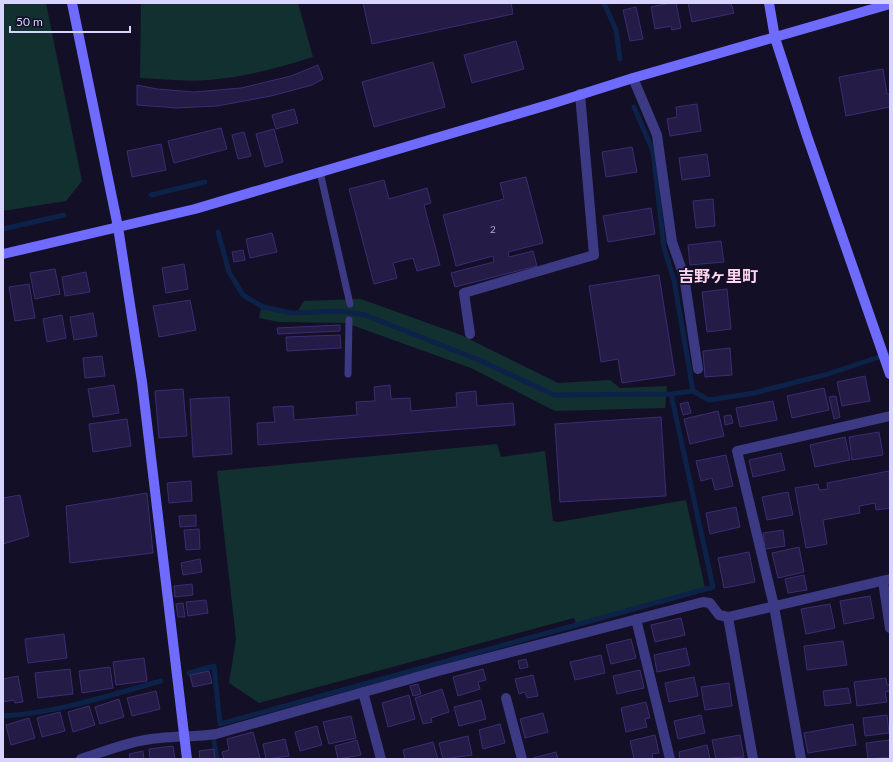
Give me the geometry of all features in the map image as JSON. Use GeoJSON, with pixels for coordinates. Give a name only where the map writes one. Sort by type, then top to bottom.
{"type":"FeatureCollection","features":[{"type":"Feature","properties":{"kind":"street"},"geometry":{"type":"LineString","coordinates":[[72,3],[118,227],[142,382],[187,759]]}},
{"type":"Feature","properties":{"kind":"street"},"geometry":{"type":"LineString","coordinates":[[769,3],[776,38],[807,136],[889,370]]}},
{"type":"Feature","properties":{"kind":"street"},"geometry":{"type":"LineString","coordinates":[[3,254],[195,209],[633,78],[890,4]]}},
{"type":"Feature","properties":{"kind":"street"},"geometry":{"type":"LineString","coordinates":[[633,78],[657,134],[672,242],[684,276],[698,369]]}},
{"type":"Feature","properties":{"kind":"street"},"geometry":{"type":"LineString","coordinates":[[470,334],[464,293],[594,255],[580,94]]}},
{"type":"Feature","properties":{"kind":"street"},"geometry":{"type":"LineString","coordinates":[[801,759],[774,606],[737,451],[890,416]]}},
{"type":"Feature","properties":{"kind":"street"},"geometry":{"type":"LineString","coordinates":[[81,759],[124,746],[159,738],[184,738],[216,734],[363,692],[702,602],[710,603],[720,615],[728,617],[886,580],[890,628]]}},
{"type":"Feature","properties":{"kind":"street"},"geometry":{"type":"LineString","coordinates":[[728,617],[753,758]]}},
{"type":"Feature","properties":{"kind":"street"},"geometry":{"type":"LineString","coordinates":[[636,619],[670,759]]}},
{"type":"Feature","properties":{"kind":"street"},"geometry":{"type":"LineString","coordinates":[[363,692],[381,759]]}},
{"type":"Feature","properties":{"kind":"street"},"geometry":{"type":"LineString","coordinates":[[506,698],[522,759]]}},
{"type":"Feature","properties":{"kind":"lane"},"geometry":{"type":"LineString","coordinates":[[320,172],[350,304]]}},
{"type":"Feature","properties":{"kind":"lane"},"geometry":{"type":"LineString","coordinates":[[348,374],[349,320]]}},
{"type":"Feature","properties":{"kind":"green space"},"geometry":{"type":"Polygon","coordinates":[[[3,3],[46,3],[82,181],[66,201],[3,211],[3,3]]]}},
{"type":"Feature","properties":{"kind":"green space"},"geometry":{"type":"Polygon","coordinates":[[[141,3],[298,3],[313,57],[261,72],[221,79],[191,81],[140,78],[141,3]]]}},
{"type":"Feature","properties":{"kind":"green space"},"geometry":{"type":"Polygon","coordinates":[[[361,299],[461,335],[558,383],[610,380],[620,388],[667,386],[665,408],[555,411],[471,368],[346,323],[279,322],[259,318],[261,309],[295,315],[304,301],[361,299]]]}},
{"type":"Feature","properties":{"kind":"green space"},"geometry":{"type":"Polygon","coordinates":[[[497,444],[501,457],[545,451],[553,521],[558,522],[686,500],[705,588],[576,624],[574,618],[259,703],[229,683],[236,639],[217,471],[497,444]]]}},
{"type":"Feature","properties":{"kind":"building"},"geometry":{"type":"Polygon","coordinates":[[[363,3],[511,3],[513,14],[372,44],[363,3]]]}},
{"type":"Feature","properties":{"kind":"building"},"geometry":{"type":"Polygon","coordinates":[[[676,3],[681,28],[672,30],[671,26],[655,29],[651,7],[676,3]]]}},
{"type":"Feature","properties":{"kind":"building"},"geometry":{"type":"Polygon","coordinates":[[[688,3],[731,3],[734,13],[692,22],[688,3]]]}},
{"type":"Feature","properties":{"kind":"building"},"geometry":{"type":"Polygon","coordinates":[[[636,7],[643,39],[630,41],[623,10],[636,7]]]}},
{"type":"Feature","properties":{"kind":"building"},"geometry":{"type":"Polygon","coordinates":[[[516,41],[524,69],[472,83],[464,55],[516,41]]]}},
{"type":"Feature","properties":{"kind":"building"},"geometry":{"type":"Polygon","coordinates":[[[433,62],[445,107],[374,127],[362,82],[433,62]]]}},
{"type":"Feature","properties":{"kind":"building"},"geometry":{"type":"Polygon","coordinates":[[[318,65],[323,79],[312,85],[271,96],[217,106],[177,108],[137,105],[137,85],[157,89],[194,92],[241,88],[291,76],[318,65]]]}},
{"type":"Feature","properties":{"kind":"building"},"geometry":{"type":"Polygon","coordinates":[[[883,69],[887,94],[890,94],[890,107],[846,116],[839,77],[883,69]]]}},
{"type":"Feature","properties":{"kind":"building"},"geometry":{"type":"Polygon","coordinates":[[[697,104],[701,131],[670,136],[667,119],[677,117],[676,107],[697,104]]]}},
{"type":"Feature","properties":{"kind":"building"},"geometry":{"type":"Polygon","coordinates":[[[294,109],[298,123],[276,129],[272,115],[294,109]]]}},
{"type":"Feature","properties":{"kind":"building"},"geometry":{"type":"Polygon","coordinates":[[[221,128],[227,149],[174,163],[168,141],[221,128]]]}},
{"type":"Feature","properties":{"kind":"building"},"geometry":{"type":"Polygon","coordinates":[[[274,129],[283,162],[265,167],[256,134],[274,129]]]}},
{"type":"Feature","properties":{"kind":"building"},"geometry":{"type":"Polygon","coordinates":[[[244,132],[251,156],[238,159],[232,135],[244,132]]]}},
{"type":"Feature","properties":{"kind":"building"},"geometry":{"type":"Polygon","coordinates":[[[161,144],[166,170],[132,177],[127,151],[161,144]]]}},
{"type":"Feature","properties":{"kind":"building"},"geometry":{"type":"Polygon","coordinates":[[[632,147],[637,172],[606,177],[602,152],[632,147]]]}},
{"type":"Feature","properties":{"kind":"building"},"geometry":{"type":"Polygon","coordinates":[[[707,154],[710,176],[682,180],[679,158],[707,154]]]}},
{"type":"Feature","properties":{"kind":"building"},"geometry":{"type":"Polygon","coordinates":[[[526,177],[543,243],[508,252],[509,257],[533,251],[537,266],[455,287],[451,273],[494,262],[493,256],[456,266],[443,215],[504,199],[500,183],[526,177]]]}},
{"type":"Feature","properties":{"kind":"building"},"geometry":{"type":"Polygon","coordinates":[[[384,180],[389,199],[427,188],[431,203],[424,205],[440,265],[417,271],[413,258],[393,263],[397,278],[374,284],[349,189],[384,180]]]}},
{"type":"Feature","properties":{"kind":"building"},"geometry":{"type":"Polygon","coordinates":[[[713,199],[715,226],[696,228],[693,201],[713,199]]]}},
{"type":"Feature","properties":{"kind":"building"},"geometry":{"type":"Polygon","coordinates":[[[651,208],[655,234],[608,242],[603,216],[651,208]]]}},
{"type":"Feature","properties":{"kind":"building"},"geometry":{"type":"Polygon","coordinates":[[[272,233],[277,252],[250,258],[246,239],[272,233]]]}},
{"type":"Feature","properties":{"kind":"building"},"geometry":{"type":"Polygon","coordinates":[[[721,241],[724,262],[690,265],[688,245],[721,241]]]}},
{"type":"Feature","properties":{"kind":"building"},"geometry":{"type":"Polygon","coordinates":[[[243,250],[245,260],[234,262],[232,252],[243,250]]]}},
{"type":"Feature","properties":{"kind":"building"},"geometry":{"type":"Polygon","coordinates":[[[184,264],[188,289],[166,293],[162,268],[184,264]]]}},
{"type":"Feature","properties":{"kind":"building"},"geometry":{"type":"Polygon","coordinates":[[[55,269],[60,294],[35,299],[30,273],[55,269]]]}},
{"type":"Feature","properties":{"kind":"building"},"geometry":{"type":"Polygon","coordinates":[[[86,272],[90,292],[65,296],[62,277],[86,272]]]}},
{"type":"Feature","properties":{"kind":"building"},"geometry":{"type":"Polygon","coordinates":[[[659,275],[675,375],[622,383],[618,359],[601,362],[589,286],[659,275]]]}},
{"type":"Feature","properties":{"kind":"building"},"geometry":{"type":"Polygon","coordinates":[[[29,284],[35,318],[15,321],[9,287],[29,284]]]}},
{"type":"Feature","properties":{"kind":"building"},"geometry":{"type":"Polygon","coordinates":[[[727,289],[731,329],[707,332],[702,292],[727,289]]]}},
{"type":"Feature","properties":{"kind":"building"},"geometry":{"type":"Polygon","coordinates":[[[190,300],[196,330],[159,337],[153,306],[190,300]]]}},
{"type":"Feature","properties":{"kind":"building"},"geometry":{"type":"Polygon","coordinates":[[[93,313],[97,336],[74,340],[70,317],[93,313]]]}},
{"type":"Feature","properties":{"kind":"building"},"geometry":{"type":"Polygon","coordinates":[[[62,315],[66,338],[47,342],[43,319],[62,315]]]}},
{"type":"Feature","properties":{"kind":"building"},"geometry":{"type":"Polygon","coordinates":[[[340,325],[340,331],[278,334],[277,328],[340,325]]]}},
{"type":"Feature","properties":{"kind":"building"},"geometry":{"type":"Polygon","coordinates":[[[340,335],[341,348],[287,351],[286,337],[340,335]]]}},
{"type":"Feature","properties":{"kind":"building"},"geometry":{"type":"Polygon","coordinates":[[[730,348],[732,375],[705,377],[703,351],[730,348]]]}},
{"type":"Feature","properties":{"kind":"building"},"geometry":{"type":"Polygon","coordinates":[[[102,356],[105,376],[85,378],[83,358],[102,356]]]}},
{"type":"Feature","properties":{"kind":"building"},"geometry":{"type":"Polygon","coordinates":[[[865,376],[870,401],[842,406],[837,382],[865,376]]]}},
{"type":"Feature","properties":{"kind":"building"},"geometry":{"type":"Polygon","coordinates":[[[114,385],[119,413],[93,417],[88,389],[114,385]]]}},
{"type":"Feature","properties":{"kind":"building"},"geometry":{"type":"Polygon","coordinates":[[[390,385],[391,399],[410,398],[411,411],[457,407],[456,393],[476,391],[477,406],[513,403],[515,425],[258,445],[257,423],[275,422],[273,407],[293,406],[294,420],[357,415],[356,402],[375,401],[374,387],[390,385]]]}},
{"type":"Feature","properties":{"kind":"building"},"geometry":{"type":"Polygon","coordinates":[[[824,388],[829,410],[792,418],[787,396],[824,388]]]}},
{"type":"Feature","properties":{"kind":"building"},"geometry":{"type":"Polygon","coordinates":[[[183,389],[187,436],[159,438],[155,391],[183,389]]]}},
{"type":"Feature","properties":{"kind":"building"},"geometry":{"type":"Polygon","coordinates":[[[836,396],[840,417],[834,419],[829,397],[836,396]]]}},
{"type":"Feature","properties":{"kind":"building"},"geometry":{"type":"Polygon","coordinates":[[[229,397],[232,454],[193,457],[190,399],[229,397]]]}},
{"type":"Feature","properties":{"kind":"building"},"geometry":{"type":"Polygon","coordinates":[[[773,401],[777,420],[740,427],[736,408],[773,401]]]}},
{"type":"Feature","properties":{"kind":"building"},"geometry":{"type":"Polygon","coordinates":[[[688,402],[691,413],[683,415],[680,404],[688,402]]]}},
{"type":"Feature","properties":{"kind":"building"},"geometry":{"type":"Polygon","coordinates":[[[718,411],[724,436],[690,444],[684,419],[718,411]]]}},
{"type":"Feature","properties":{"kind":"building"},"geometry":{"type":"Polygon","coordinates":[[[731,415],[733,423],[725,425],[724,416],[731,415]]]}},
{"type":"Feature","properties":{"kind":"building"},"geometry":{"type":"Polygon","coordinates":[[[661,417],[666,496],[560,502],[555,424],[661,417]]]}},
{"type":"Feature","properties":{"kind":"building"},"geometry":{"type":"Polygon","coordinates":[[[127,419],[131,446],[93,452],[89,424],[127,419]]]}},
{"type":"Feature","properties":{"kind":"building"},"geometry":{"type":"Polygon","coordinates":[[[879,432],[883,455],[852,460],[849,437],[879,432]]]}},
{"type":"Feature","properties":{"kind":"building"},"geometry":{"type":"Polygon","coordinates":[[[845,437],[850,460],[815,467],[810,445],[845,437]]]}},
{"type":"Feature","properties":{"kind":"building"},"geometry":{"type":"Polygon","coordinates":[[[781,453],[785,470],[753,477],[749,460],[781,453]]]}},
{"type":"Feature","properties":{"kind":"building"},"geometry":{"type":"Polygon","coordinates":[[[726,455],[733,486],[715,490],[712,478],[701,481],[696,461],[726,455]]]}},
{"type":"Feature","properties":{"kind":"building"},"geometry":{"type":"Polygon","coordinates":[[[889,471],[890,508],[876,510],[875,503],[859,506],[860,513],[823,520],[827,544],[806,548],[795,488],[818,484],[819,490],[828,489],[827,483],[889,471]]]}},
{"type":"Feature","properties":{"kind":"building"},"geometry":{"type":"Polygon","coordinates":[[[191,481],[192,501],[169,503],[167,483],[191,481]]]}},
{"type":"Feature","properties":{"kind":"building"},"geometry":{"type":"Polygon","coordinates":[[[788,492],[793,515],[767,520],[762,497],[788,492]]]}},
{"type":"Feature","properties":{"kind":"building"},"geometry":{"type":"Polygon","coordinates":[[[147,493],[153,553],[70,563],[66,506],[147,493]]]}},
{"type":"Feature","properties":{"kind":"building"},"geometry":{"type":"Polygon","coordinates":[[[20,495],[29,536],[3,544],[3,498],[20,495]]]}},
{"type":"Feature","properties":{"kind":"building"},"geometry":{"type":"Polygon","coordinates":[[[736,507],[740,527],[710,534],[706,513],[736,507]]]}},
{"type":"Feature","properties":{"kind":"building"},"geometry":{"type":"Polygon","coordinates":[[[196,515],[196,526],[180,527],[179,516],[196,515]]]}},
{"type":"Feature","properties":{"kind":"building"},"geometry":{"type":"Polygon","coordinates":[[[199,529],[200,549],[186,550],[184,530],[199,529]]]}},
{"type":"Feature","properties":{"kind":"building"},"geometry":{"type":"Polygon","coordinates":[[[783,530],[785,546],[765,549],[763,533],[783,530]]]}},
{"type":"Feature","properties":{"kind":"building"},"geometry":{"type":"Polygon","coordinates":[[[799,547],[804,572],[778,578],[772,553],[799,547]]]}},
{"type":"Feature","properties":{"kind":"building"},"geometry":{"type":"Polygon","coordinates":[[[749,552],[755,582],[724,588],[718,558],[749,552]]]}},
{"type":"Feature","properties":{"kind":"building"},"geometry":{"type":"Polygon","coordinates":[[[200,559],[202,572],[183,575],[181,563],[200,559]]]}},
{"type":"Feature","properties":{"kind":"building"},"geometry":{"type":"Polygon","coordinates":[[[804,575],[807,590],[788,593],[785,579],[804,575]]]}},
{"type":"Feature","properties":{"kind":"building"},"geometry":{"type":"Polygon","coordinates":[[[192,584],[193,595],[175,597],[174,586],[192,584]]]}},
{"type":"Feature","properties":{"kind":"building"},"geometry":{"type":"Polygon","coordinates":[[[870,596],[874,618],[844,624],[840,601],[870,596]]]}},
{"type":"Feature","properties":{"kind":"building"},"geometry":{"type":"Polygon","coordinates":[[[206,600],[208,613],[188,616],[186,602],[206,600]]]}},
{"type":"Feature","properties":{"kind":"building"},"geometry":{"type":"Polygon","coordinates":[[[183,603],[185,617],[178,617],[176,604],[183,603]]]}},
{"type":"Feature","properties":{"kind":"building"},"geometry":{"type":"Polygon","coordinates":[[[830,604],[835,628],[806,634],[801,609],[830,604]]]}},
{"type":"Feature","properties":{"kind":"building"},"geometry":{"type":"Polygon","coordinates":[[[681,618],[685,635],[655,642],[651,625],[681,618]]]}},
{"type":"Feature","properties":{"kind":"building"},"geometry":{"type":"Polygon","coordinates":[[[64,634],[67,658],[28,663],[25,639],[64,634]]]}},
{"type":"Feature","properties":{"kind":"building"},"geometry":{"type":"Polygon","coordinates":[[[631,639],[636,658],[611,664],[606,645],[631,639]]]}},
{"type":"Feature","properties":{"kind":"building"},"geometry":{"type":"Polygon","coordinates":[[[843,641],[847,665],[807,670],[804,646],[843,641]]]}},
{"type":"Feature","properties":{"kind":"building"},"geometry":{"type":"Polygon","coordinates":[[[686,648],[690,665],[657,672],[654,655],[686,648]]]}},
{"type":"Feature","properties":{"kind":"building"},"geometry":{"type":"Polygon","coordinates":[[[601,655],[605,673],[575,680],[570,662],[601,655]]]}},
{"type":"Feature","properties":{"kind":"building"},"geometry":{"type":"Polygon","coordinates":[[[144,658],[147,681],[116,685],[113,662],[144,658]]]}},
{"type":"Feature","properties":{"kind":"building"},"geometry":{"type":"Polygon","coordinates":[[[526,659],[528,667],[520,669],[518,661],[526,659]]]}},
{"type":"Feature","properties":{"kind":"building"},"geometry":{"type":"Polygon","coordinates":[[[110,667],[113,688],[82,693],[79,671],[110,667]]]}},
{"type":"Feature","properties":{"kind":"building"},"geometry":{"type":"Polygon","coordinates":[[[70,669],[73,694],[38,698],[35,673],[70,669]]]}},
{"type":"Feature","properties":{"kind":"building"},"geometry":{"type":"Polygon","coordinates":[[[483,669],[486,680],[478,682],[480,689],[458,696],[453,677],[483,669]]]}},
{"type":"Feature","properties":{"kind":"building"},"geometry":{"type":"Polygon","coordinates":[[[640,670],[644,688],[617,694],[613,676],[640,670]]]}},
{"type":"Feature","properties":{"kind":"building"},"geometry":{"type":"Polygon","coordinates":[[[209,671],[212,683],[193,687],[190,675],[209,671]]]}},
{"type":"Feature","properties":{"kind":"building"},"geometry":{"type":"Polygon","coordinates":[[[533,675],[538,696],[527,698],[525,692],[519,694],[515,679],[533,675]]]}},
{"type":"Feature","properties":{"kind":"building"},"geometry":{"type":"Polygon","coordinates":[[[18,676],[23,702],[15,703],[14,700],[3,702],[3,679],[18,676]]]}},
{"type":"Feature","properties":{"kind":"building"},"geometry":{"type":"Polygon","coordinates":[[[694,677],[698,696],[669,702],[665,683],[694,677]]]}},
{"type":"Feature","properties":{"kind":"building"},"geometry":{"type":"Polygon","coordinates":[[[886,678],[887,685],[890,684],[890,691],[885,692],[887,702],[857,706],[854,682],[886,678]]]}},
{"type":"Feature","properties":{"kind":"building"},"geometry":{"type":"Polygon","coordinates":[[[729,683],[732,706],[705,710],[701,687],[729,683]]]}},
{"type":"Feature","properties":{"kind":"building"},"geometry":{"type":"Polygon","coordinates":[[[418,684],[421,694],[413,696],[410,686],[418,684]]]}},
{"type":"Feature","properties":{"kind":"building"},"geometry":{"type":"Polygon","coordinates":[[[848,688],[851,703],[825,706],[823,691],[848,688]]]}},
{"type":"Feature","properties":{"kind":"building"},"geometry":{"type":"Polygon","coordinates":[[[442,689],[449,712],[431,718],[432,722],[423,724],[415,698],[442,689]]]}},
{"type":"Feature","properties":{"kind":"building"},"geometry":{"type":"Polygon","coordinates":[[[156,691],[160,709],[132,716],[127,698],[156,691]]]}},
{"type":"Feature","properties":{"kind":"building"},"geometry":{"type":"Polygon","coordinates":[[[409,695],[415,719],[388,727],[382,703],[409,695]]]}},
{"type":"Feature","properties":{"kind":"building"},"geometry":{"type":"Polygon","coordinates":[[[119,699],[124,717],[100,724],[95,707],[119,699]]]}},
{"type":"Feature","properties":{"kind":"building"},"geometry":{"type":"Polygon","coordinates":[[[481,700],[486,719],[459,726],[454,707],[481,700]]]}},
{"type":"Feature","properties":{"kind":"building"},"geometry":{"type":"Polygon","coordinates":[[[646,702],[650,718],[645,719],[647,727],[626,732],[621,708],[646,702]]]}},
{"type":"Feature","properties":{"kind":"building"},"geometry":{"type":"Polygon","coordinates":[[[89,706],[95,725],[73,732],[68,712],[89,706]]]}},
{"type":"Feature","properties":{"kind":"building"},"geometry":{"type":"Polygon","coordinates":[[[60,712],[65,731],[42,737],[37,718],[60,712]]]}},
{"type":"Feature","properties":{"kind":"building"},"geometry":{"type":"Polygon","coordinates":[[[543,713],[548,732],[525,738],[520,719],[543,713]]]}},
{"type":"Feature","properties":{"kind":"building"},"geometry":{"type":"Polygon","coordinates":[[[701,715],[705,733],[678,739],[674,721],[701,715]]]}},
{"type":"Feature","properties":{"kind":"building"},"geometry":{"type":"Polygon","coordinates":[[[887,715],[889,733],[865,736],[863,718],[887,715]]]}},
{"type":"Feature","properties":{"kind":"building"},"geometry":{"type":"Polygon","coordinates":[[[351,716],[356,738],[329,744],[323,722],[351,716]]]}},
{"type":"Feature","properties":{"kind":"building"},"geometry":{"type":"Polygon","coordinates":[[[29,718],[35,738],[11,745],[6,725],[29,718]]]}},
{"type":"Feature","properties":{"kind":"building"},"geometry":{"type":"Polygon","coordinates":[[[500,724],[505,743],[483,749],[479,730],[500,724]]]}},
{"type":"Feature","properties":{"kind":"building"},"geometry":{"type":"Polygon","coordinates":[[[853,724],[856,745],[808,753],[804,733],[853,724]]]}},
{"type":"Feature","properties":{"kind":"building"},"geometry":{"type":"Polygon","coordinates":[[[317,726],[322,745],[300,751],[295,732],[317,726]]]}},
{"type":"Feature","properties":{"kind":"building"},"geometry":{"type":"Polygon","coordinates":[[[253,732],[260,758],[224,759],[222,752],[229,750],[227,739],[253,732]]]}},
{"type":"Feature","properties":{"kind":"building"},"geometry":{"type":"Polygon","coordinates":[[[655,735],[659,753],[652,754],[653,759],[634,759],[630,741],[655,735]]]}},
{"type":"Feature","properties":{"kind":"building"},"geometry":{"type":"Polygon","coordinates":[[[740,735],[744,757],[716,759],[712,740],[740,735]]]}},
{"type":"Feature","properties":{"kind":"building"},"geometry":{"type":"Polygon","coordinates":[[[468,736],[472,755],[443,759],[439,743],[468,736]]]}},
{"type":"Feature","properties":{"kind":"building"},"geometry":{"type":"Polygon","coordinates":[[[285,739],[289,756],[266,759],[263,744],[285,739]]]}},
{"type":"Feature","properties":{"kind":"building"},"geometry":{"type":"Polygon","coordinates":[[[357,740],[361,755],[338,759],[335,746],[357,740]]]}},
{"type":"Feature","properties":{"kind":"building"},"geometry":{"type":"Polygon","coordinates":[[[890,740],[890,757],[868,759],[866,743],[890,740]]]}},
{"type":"Feature","properties":{"kind":"building"},"geometry":{"type":"Polygon","coordinates":[[[433,742],[438,759],[405,759],[403,750],[433,742]]]}},
{"type":"Feature","properties":{"kind":"building"},"geometry":{"type":"Polygon","coordinates":[[[707,745],[710,759],[680,759],[679,752],[707,745]]]}},
{"type":"Feature","properties":{"kind":"building"},"geometry":{"type":"Polygon","coordinates":[[[173,746],[175,759],[150,759],[149,749],[173,746]]]}},
{"type":"Feature","properties":{"kind":"building"},"geometry":{"type":"Polygon","coordinates":[[[214,749],[215,759],[200,759],[199,751],[214,749]]]}},
{"type":"Feature","properties":{"kind":"building"},"geometry":{"type":"Polygon","coordinates":[[[143,751],[144,759],[130,759],[129,754],[143,751]]]}},
{"type":"Feature","properties":{"kind":"building"},"geometry":{"type":"Polygon","coordinates":[[[556,752],[558,759],[533,759],[533,758],[556,752]]]}},
{"type":"Feature","properties":{"kind":"waterway"},"geometry":{"type":"LineString","coordinates":[[604,3],[616,30],[620,59]]}},
{"type":"Feature","properties":{"kind":"waterway"},"geometry":{"type":"LineString","coordinates":[[634,107],[653,151],[664,248],[674,280],[693,391]]}},
{"type":"Feature","properties":{"kind":"waterway"},"geometry":{"type":"LineString","coordinates":[[151,195],[205,182]]}},
{"type":"Feature","properties":{"kind":"waterway"},"geometry":{"type":"LineString","coordinates":[[3,229],[64,215]]}},
{"type":"Feature","properties":{"kind":"waterway"},"geometry":{"type":"LineString","coordinates":[[218,232],[229,272],[243,295],[263,307],[292,313],[340,311],[365,315],[479,360],[554,395],[671,394],[693,391],[709,400],[754,393],[828,374],[885,355],[890,355]]}},
{"type":"Feature","properties":{"kind":"waterway"},"geometry":{"type":"LineString","coordinates":[[189,673],[214,666],[220,724],[713,587],[671,394]]}},
{"type":"Feature","properties":{"kind":"waterway"},"geometry":{"type":"LineString","coordinates":[[3,716],[63,707],[161,681]]}},
{"type":"Feature","properties":{"kind":"waterway"},"geometry":{"type":"LineString","coordinates":[[214,741],[217,759]]}},
{"type":"Feature","properties":{"kind":"district","name":"吉野ヶ里町"},"geometry":{"type":"Point","coordinates":[718,276]}}]}
